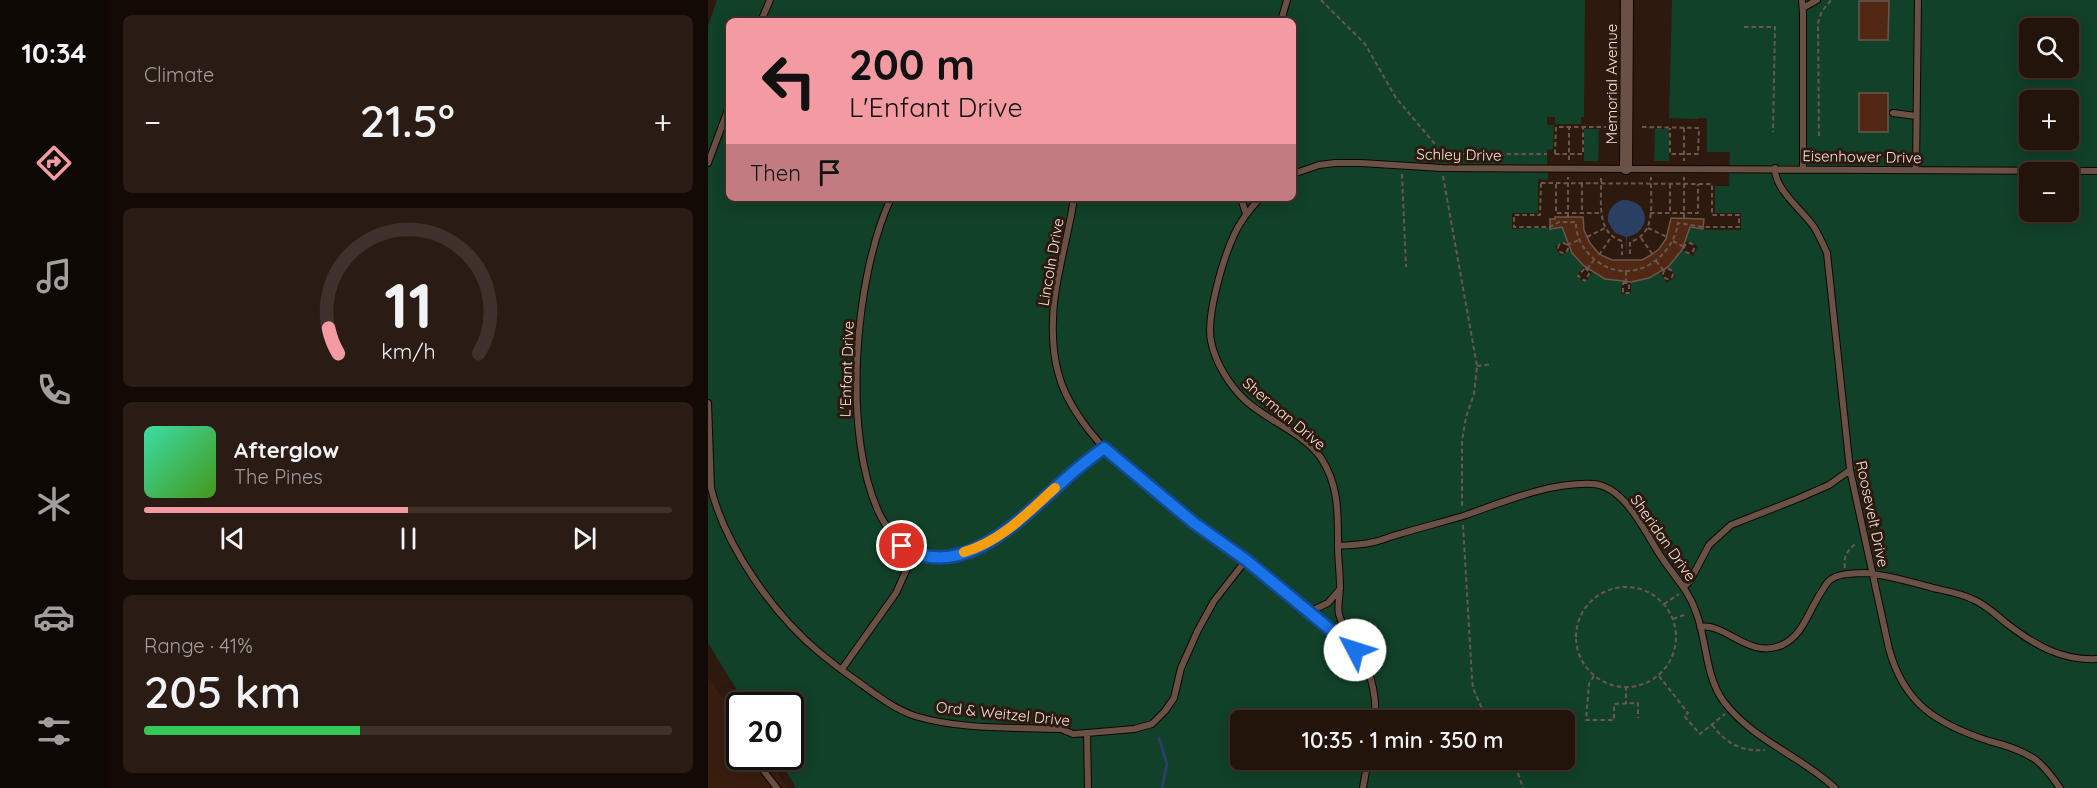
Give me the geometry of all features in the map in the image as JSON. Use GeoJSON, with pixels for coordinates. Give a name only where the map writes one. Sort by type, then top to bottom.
{"type":"FeatureCollection","features":[{"type":"Feature","properties":{"kind":"street","name":"Memorial Avenue"},"geometry":{"type":"LineString","coordinates":[[1626,168],[1627,0]]}},
{"type":"Feature","properties":{"kind":"lane"},"geometry":{"type":"LineString","coordinates":[[763,18],[770,0]]}},
{"type":"Feature","properties":{"kind":"lane"},"geometry":{"type":"LineString","coordinates":[[1282,18],[1287,0]]}},
{"type":"Feature","properties":{"kind":"lane"},"geometry":{"type":"LineString","coordinates":[[1802,0],[1803,168]]}},
{"type":"Feature","properties":{"kind":"lane"},"geometry":{"type":"LineString","coordinates":[[1803,8],[1817,0]]}},
{"type":"Feature","properties":{"kind":"lane"},"geometry":{"type":"LineString","coordinates":[[1916,169],[1918,0]]}},
{"type":"Feature","properties":{"kind":"lane"},"geometry":{"type":"LineString","coordinates":[[1893,113],[1916,116]]}},
{"type":"Feature","properties":{"kind":"lane"},"geometry":{"type":"LineString","coordinates":[[708,164],[726,115]]}},
{"type":"Feature","properties":{"kind":"lane","name":"Schley Drive"},"geometry":{"type":"LineString","coordinates":[[1296,173],[1319,165],[1352,163],[1442,168],[1626,168]]}},
{"type":"Feature","properties":{"kind":"lane","name":"Eisenhower Drive"},"geometry":{"type":"LineString","coordinates":[[1626,168],[2097,171]]}},
{"type":"Feature","properties":{"kind":"lane","name":"Roosevelt Drive"},"geometry":{"type":"LineString","coordinates":[[1775,168],[1774,175],[1779,186],[1813,226],[1827,253],[1850,470],[1894,664],[1905,688],[1924,709],[1944,724],[2026,754],[2044,768],[2060,788]]}},
{"type":"Feature","properties":{"kind":"lane","name":"L'Enfant Drive"},"geometry":{"type":"LineString","coordinates":[[890,201],[877,233],[860,321],[856,402],[860,452],[875,505],[894,538],[914,553]]}},
{"type":"Feature","properties":{"kind":"lane","name":"Lincoln Drive"},"geometry":{"type":"LineString","coordinates":[[1073,201],[1054,301],[1055,355],[1058,374],[1077,413],[1104,448],[1194,523],[1311,611],[1355,650]]}},
{"type":"Feature","properties":{"kind":"lane"},"geometry":{"type":"LineString","coordinates":[[1242,201],[1246,214]]}},
{"type":"Feature","properties":{"kind":"lane"},"geometry":{"type":"LineString","coordinates":[[1246,214],[1257,201]]}},
{"type":"Feature","properties":{"kind":"lane","name":"Sherman Drive"},"geometry":{"type":"LineString","coordinates":[[1246,214],[1233,236],[1217,288],[1210,316],[1211,341],[1226,377],[1234,389],[1251,405],[1300,439],[1319,456],[1331,477],[1339,520],[1338,612],[1355,650],[1363,660],[1373,688],[1374,710]]}},
{"type":"Feature","properties":{"kind":"lane","name":"Ord & Weitzel Drive"},"geometry":{"type":"LineString","coordinates":[[708,403],[711,488],[714,501],[749,572],[791,624],[820,653],[893,705],[916,716],[972,725],[1061,729],[1073,734],[1139,728],[1152,723],[1165,711],[1174,698],[1182,668],[1197,630],[1214,601],[1246,560]]}},
{"type":"Feature","properties":{"kind":"lane"},"geometry":{"type":"LineString","coordinates":[[842,669],[896,592],[914,553],[929,556],[957,555],[997,538],[1014,526],[1078,467],[1104,448]]}},
{"type":"Feature","properties":{"kind":"lane"},"geometry":{"type":"LineString","coordinates":[[1684,587],[1690,581],[1709,545],[1731,525],[1808,495],[1829,485],[1850,470]]}},
{"type":"Feature","properties":{"kind":"lane","name":"Sheridan Drive"},"geometry":{"type":"LineString","coordinates":[[1338,546],[1373,542],[1549,489],[1583,484],[1604,486],[1628,506],[1684,587],[1696,610],[1715,686],[1730,709],[1755,732],[1775,747],[1816,771],[1835,788]]}},
{"type":"Feature","properties":{"kind":"lane"},"geometry":{"type":"LineString","coordinates":[[1701,627],[1709,626],[1748,645],[1767,648],[1779,646],[1790,640],[1802,628],[1830,579],[1865,573],[1972,598],[2031,642],[2073,658],[2097,659]]}},
{"type":"Feature","properties":{"kind":"lane"},"geometry":{"type":"LineString","coordinates":[[1311,611],[1328,603],[1340,589]]}},
{"type":"Feature","properties":{"kind":"lane"},"geometry":{"type":"LineString","coordinates":[[1087,733],[1088,788]]}},
{"type":"Feature","properties":{"kind":"lane"},"geometry":{"type":"LineString","coordinates":[[763,770],[777,788]]}},
{"type":"Feature","properties":{"kind":"lane"},"geometry":{"type":"LineString","coordinates":[[1363,788],[1366,770]]}},
{"type":"Feature","properties":{"kind":"path"},"geometry":{"type":"LineString","coordinates":[[1321,0],[1365,44],[1391,91],[1432,140],[1441,161]]}},
{"type":"Feature","properties":{"kind":"path"},"geometry":{"type":"LineString","coordinates":[[1819,136],[1818,23],[1822,11],[1831,0]]}},
{"type":"Feature","properties":{"kind":"path"},"geometry":{"type":"LineString","coordinates":[[1744,27],[1774,27],[1773,132]]}},
{"type":"Feature","properties":{"kind":"path"},"geometry":{"type":"LineString","coordinates":[[1583,127],[1583,154],[1555,154],[1556,127],[1569,127],[1583,127],[1611,127]]}},
{"type":"Feature","properties":{"kind":"path"},"geometry":{"type":"LineString","coordinates":[[1569,127],[1569,161]]}},
{"type":"Feature","properties":{"kind":"path"},"geometry":{"type":"LineString","coordinates":[[1642,128],[1670,128],[1699,128],[1698,154],[1670,154],[1670,128]]}},
{"type":"Feature","properties":{"kind":"path"},"geometry":{"type":"LineString","coordinates":[[1684,128],[1684,161]]}},
{"type":"Feature","properties":{"kind":"path"},"geometry":{"type":"LineString","coordinates":[[1439,154],[1547,154]]}},
{"type":"Feature","properties":{"kind":"path"},"geometry":{"type":"LineString","coordinates":[[1402,172],[1406,267]]}},
{"type":"Feature","properties":{"kind":"path"},"geometry":{"type":"LineString","coordinates":[[1443,174],[1477,366],[1474,394],[1466,417],[1462,441],[1462,506]]}},
{"type":"Feature","properties":{"kind":"path"},"geometry":{"type":"LineString","coordinates":[[1568,177],[1568,215]]}},
{"type":"Feature","properties":{"kind":"path"},"geometry":{"type":"LineString","coordinates":[[1602,177],[1602,213],[1605,228],[1612,236],[1622,241],[1622,255]]}},
{"type":"Feature","properties":{"kind":"path"},"geometry":{"type":"LineString","coordinates":[[1630,254],[1630,242],[1641,238],[1648,228],[1651,177]]}},
{"type":"Feature","properties":{"kind":"path"},"geometry":{"type":"LineString","coordinates":[[1684,177],[1684,218]]}},
{"type":"Feature","properties":{"kind":"path"},"geometry":{"type":"LineString","coordinates":[[1541,183],[1568,183],[1712,184],[1712,215],[1738,215],[1739,227],[1703,227],[1677,223],[1672,241],[1656,260],[1639,269],[1626,272],[1609,267],[1594,259],[1586,251],[1579,239],[1576,222],[1559,222],[1550,226],[1515,227],[1514,215],[1540,215],[1541,183]]}},
{"type":"Feature","properties":{"kind":"path"},"geometry":{"type":"LineString","coordinates":[[1556,183],[1556,213],[1568,215],[1602,213]]}},
{"type":"Feature","properties":{"kind":"path"},"geometry":{"type":"LineString","coordinates":[[1582,183],[1582,213]]}},
{"type":"Feature","properties":{"kind":"path"},"geometry":{"type":"LineString","coordinates":[[1670,184],[1670,213]]}},
{"type":"Feature","properties":{"kind":"path"},"geometry":{"type":"LineString","coordinates":[[1650,213],[1698,213],[1698,184]]}},
{"type":"Feature","properties":{"kind":"path"},"geometry":{"type":"LineString","coordinates":[[1587,237],[1605,228]]}},
{"type":"Feature","properties":{"kind":"path"},"geometry":{"type":"LineString","coordinates":[[1648,228],[1666,237]]}},
{"type":"Feature","properties":{"kind":"path"},"geometry":{"type":"LineString","coordinates":[[1599,255],[1612,236]]}},
{"type":"Feature","properties":{"kind":"path"},"geometry":{"type":"LineString","coordinates":[[1641,238],[1653,255]]}},
{"type":"Feature","properties":{"kind":"path"},"geometry":{"type":"LineString","coordinates":[[1558,250],[1579,239]]}},
{"type":"Feature","properties":{"kind":"path"},"geometry":{"type":"LineString","coordinates":[[1672,241],[1693,250]]}},
{"type":"Feature","properties":{"kind":"path"},"geometry":{"type":"LineString","coordinates":[[1581,278],[1594,259]]}},
{"type":"Feature","properties":{"kind":"path"},"geometry":{"type":"LineString","coordinates":[[1656,260],[1671,278]]}},
{"type":"Feature","properties":{"kind":"path"},"geometry":{"type":"LineString","coordinates":[[1626,272],[1626,283]]}},
{"type":"Feature","properties":{"kind":"path"},"geometry":{"type":"LineString","coordinates":[[1477,366],[1492,364]]}},
{"type":"Feature","properties":{"kind":"path"},"geometry":{"type":"LineString","coordinates":[[1463,516],[1473,688],[1483,710]]}},
{"type":"Feature","properties":{"kind":"path"},"geometry":{"type":"LineString","coordinates":[[1847,575],[1844,562],[1849,548],[1857,543]]}},
{"type":"Feature","properties":{"kind":"path"},"geometry":{"type":"LineString","coordinates":[[1626,587],[1648,592],[1664,604],[1673,619],[1676,633],[1675,647],[1669,662],[1659,676],[1645,684],[1608,685],[1588,671],[1581,660],[1575,639],[1578,623],[1589,604],[1607,591],[1626,587]]}},
{"type":"Feature","properties":{"kind":"path"},"geometry":{"type":"LineString","coordinates":[[1664,604],[1680,594]]}},
{"type":"Feature","properties":{"kind":"path"},"geometry":{"type":"LineString","coordinates":[[1673,619],[1684,615]]}},
{"type":"Feature","properties":{"kind":"path"},"geometry":{"type":"LineString","coordinates":[[1594,676],[1589,684],[1586,720],[1614,720],[1614,704],[1638,703],[1638,718]]}},
{"type":"Feature","properties":{"kind":"path"},"geometry":{"type":"LineString","coordinates":[[1659,676],[1688,713],[1684,716],[1700,734],[1723,715]]}},
{"type":"Feature","properties":{"kind":"path"},"geometry":{"type":"LineString","coordinates":[[1626,686],[1626,704]]}},
{"type":"Feature","properties":{"kind":"path"},"geometry":{"type":"LineString","coordinates":[[1712,725],[1731,745],[1753,750],[1768,749]]}},
{"type":"Feature","properties":{"kind":"path"},"geometry":{"type":"LineString","coordinates":[[1517,770],[1523,788]]}},
{"type":"Feature","properties":{"kind":"shaded area"},"geometry":{"type":"Polygon","coordinates":[[[708,677],[726,703],[726,770],[775,770],[788,788],[708,788],[708,677]]]}},
{"type":"Feature","properties":{"kind":"green space"},"geometry":{"type":"Polygon","coordinates":[[[717,0],[1585,0],[1584,117],[1581,117],[1581,124],[1555,124],[1555,117],[1547,117],[1547,125],[1554,125],[1553,149],[1547,150],[1548,180],[1538,179],[1538,213],[1512,213],[1512,229],[1563,227],[1567,241],[1555,246],[1560,256],[1571,250],[1584,266],[1576,276],[1585,283],[1592,272],[1605,279],[1622,282],[1621,294],[1631,294],[1631,282],[1647,279],[1660,273],[1667,283],[1676,276],[1668,267],[1682,250],[1693,256],[1698,246],[1686,241],[1690,227],[1707,230],[1741,230],[1741,213],[1715,213],[1715,186],[1729,186],[1730,152],[1707,152],[1707,118],[1669,118],[1672,0],[2097,0],[2097,788],[796,788],[785,770],[804,770],[804,692],[738,692],[708,643],[708,26],[717,0]]]}},
{"type":"Feature","properties":{"kind":"green space"},"geometry":{"type":"Polygon","coordinates":[[[1584,129],[1599,129],[1598,161],[1584,161],[1584,129]]]}},
{"type":"Feature","properties":{"kind":"green space"},"geometry":{"type":"Polygon","coordinates":[[[1655,129],[1669,129],[1669,161],[1654,161],[1655,129]]]}},
{"type":"Feature","properties":{"kind":"water"},"geometry":{"type":"Polygon","coordinates":[[[1622,200],[1638,205],[1645,216],[1641,229],[1627,237],[1627,256],[1626,237],[1615,233],[1608,222],[1611,208],[1622,200]]]}},
{"type":"Feature","properties":{"kind":"building"},"geometry":{"type":"Polygon","coordinates":[[[1859,1],[1889,1],[1888,40],[1859,40],[1859,1]]]}},
{"type":"Feature","properties":{"kind":"building"},"geometry":{"type":"Polygon","coordinates":[[[1859,93],[1888,93],[1888,132],[1859,132],[1859,93]]]}},
{"type":"Feature","properties":{"kind":"building"},"geometry":{"type":"Polygon","coordinates":[[[1555,217],[1583,217],[1584,230],[1590,243],[1599,254],[1612,260],[1642,260],[1651,255],[1666,239],[1671,218],[1704,219],[1703,229],[1690,227],[1682,250],[1668,267],[1649,278],[1631,282],[1605,279],[1584,266],[1572,253],[1562,227],[1550,229],[1550,219],[1555,219],[1555,217]]]}},
{"type":"Feature","properties":{"kind":"waterway"},"geometry":{"type":"LineString","coordinates":[[1159,738],[1167,764],[1162,788]]}},
{"type":"Feature","properties":{"kind":"slow traffic"},"geometry":{"type":"LineString","coordinates":[[964,552],[997,538],[1014,526],[1055,488]]}},
{"type":"Feature","properties":{"kind":"route"},"geometry":{"type":"LineString","coordinates":[[902,546],[914,553],[943,557],[957,555],[984,545],[1014,526],[1078,467],[1104,448],[1194,523],[1311,611],[1355,650]]}}]}
